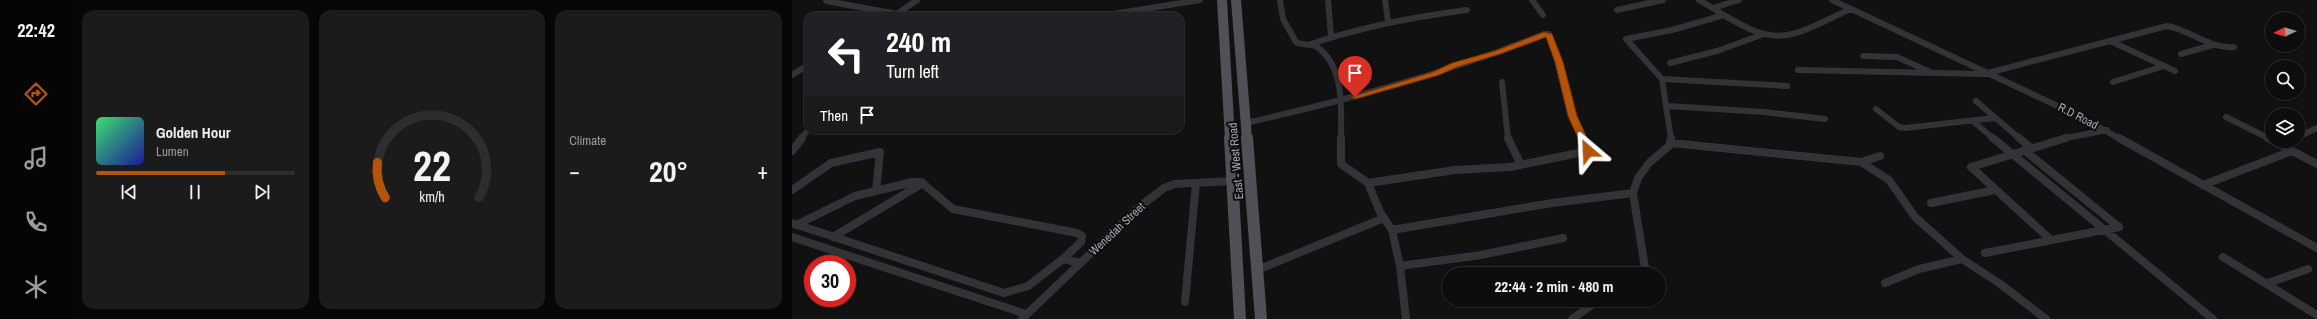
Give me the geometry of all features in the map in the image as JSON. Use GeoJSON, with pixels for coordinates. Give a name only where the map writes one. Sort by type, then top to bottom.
{"type":"FeatureCollection","features":[{"type":"Feature","properties":{"kind":"main road","name":"East - West Road"},"geometry":{"type":"LineString","coordinates":[[1222,0],[1240,319]]}},
{"type":"Feature","properties":{"kind":"main road","name":"East - West Road"},"geometry":{"type":"LineString","coordinates":[[1236,0],[1261,319]]}},
{"type":"Feature","properties":{"kind":"main road"},"geometry":{"type":"LineString","coordinates":[[1226,64],[1241,61]]}},
{"type":"Feature","properties":{"kind":"street"},"geometry":{"type":"LineString","coordinates":[[900,12],[917,0]]}},
{"type":"Feature","properties":{"kind":"street"},"geometry":{"type":"LineString","coordinates":[[1126,12],[1200,0]]}},
{"type":"Feature","properties":{"kind":"street"},"geometry":{"type":"LineString","coordinates":[[1280,0],[1283,19],[1297,43],[1316,46],[1334,67],[1341,101],[1341,164],[1368,183],[1384,218],[1392,230],[1400,266],[1406,319]]}},
{"type":"Feature","properties":{"kind":"street"},"geometry":{"type":"LineString","coordinates":[[1328,0],[1331,36]]}},
{"type":"Feature","properties":{"kind":"street"},"geometry":{"type":"LineString","coordinates":[[1385,0],[1388,21]]}},
{"type":"Feature","properties":{"kind":"street"},"geometry":{"type":"LineString","coordinates":[[1532,0],[1543,15]]}},
{"type":"Feature","properties":{"kind":"street"},"geometry":{"type":"LineString","coordinates":[[1617,10],[1662,0]]}},
{"type":"Feature","properties":{"kind":"street"},"geometry":{"type":"LineString","coordinates":[[1699,0],[1724,15],[1764,34],[1779,36],[1796,33],[1851,9]]}},
{"type":"Feature","properties":{"kind":"street"},"geometry":{"type":"LineString","coordinates":[[1713,8],[1739,0]]}},
{"type":"Feature","properties":{"kind":"street","name":"R.D Road"},"geometry":{"type":"LineString","coordinates":[[1832,0],[1990,73],[2106,130],[2317,248]]}},
{"type":"Feature","properties":{"kind":"street"},"geometry":{"type":"LineString","coordinates":[[826,1],[881,12]]}},
{"type":"Feature","properties":{"kind":"street"},"geometry":{"type":"LineString","coordinates":[[1308,45],[1331,36],[1388,21],[1467,10]]}},
{"type":"Feature","properties":{"kind":"street"},"geometry":{"type":"LineString","coordinates":[[1671,143],[1668,106],[1662,79],[1627,38],[1672,30],[1724,15]]}},
{"type":"Feature","properties":{"kind":"street"},"geometry":{"type":"LineString","coordinates":[[1798,70],[1990,73],[2167,26],[2183,30],[2222,49],[2234,47]]}},
{"type":"Feature","properties":{"kind":"street"},"geometry":{"type":"LineString","coordinates":[[1246,123],[1341,101],[1436,74],[1454,65],[1497,53],[1544,34],[1548,34],[1559,62],[1572,116],[1588,151],[1492,170],[1455,170],[1368,183]]}},
{"type":"Feature","properties":{"kind":"street"},"geometry":{"type":"LineString","coordinates":[[1670,63],[1717,51],[1764,34]]}},
{"type":"Feature","properties":{"kind":"street"},"geometry":{"type":"LineString","coordinates":[[2110,40],[2175,71]]}},
{"type":"Feature","properties":{"kind":"street"},"geometry":{"type":"LineString","coordinates":[[2181,54],[2213,45]]}},
{"type":"Feature","properties":{"kind":"street"},"geometry":{"type":"LineString","coordinates":[[1863,56],[1897,56],[1932,73]]}},
{"type":"Feature","properties":{"kind":"street"},"geometry":{"type":"LineString","coordinates":[[2113,82],[2164,66]]}},
{"type":"Feature","properties":{"kind":"street"},"geometry":{"type":"LineString","coordinates":[[792,75],[804,68]]}},
{"type":"Feature","properties":{"kind":"street"},"geometry":{"type":"LineString","coordinates":[[1662,79],[1787,86]]}},
{"type":"Feature","properties":{"kind":"street"},"geometry":{"type":"LineString","coordinates":[[1502,82],[1507,136],[1521,165]]}},
{"type":"Feature","properties":{"kind":"street"},"geometry":{"type":"LineString","coordinates":[[1976,101],[2027,148],[2119,227],[1985,254]]}},
{"type":"Feature","properties":{"kind":"street"},"geometry":{"type":"LineString","coordinates":[[1668,106],[1825,119]]}},
{"type":"Feature","properties":{"kind":"street"},"geometry":{"type":"LineString","coordinates":[[1876,109],[1899,127],[1905,128],[1994,118]]}},
{"type":"Feature","properties":{"kind":"street"},"geometry":{"type":"LineString","coordinates":[[2226,117],[2265,137]]}},
{"type":"Feature","properties":{"kind":"street"},"geometry":{"type":"LineString","coordinates":[[1974,123],[2212,319]]}},
{"type":"Feature","properties":{"kind":"street"},"geometry":{"type":"LineString","coordinates":[[2305,134],[2317,128]]}},
{"type":"Feature","properties":{"kind":"street"},"geometry":{"type":"LineString","coordinates":[[2051,240],[1971,167],[2055,140],[2106,130]]}},
{"type":"Feature","properties":{"kind":"street"},"geometry":{"type":"LineString","coordinates":[[792,151],[805,134]]}},
{"type":"Feature","properties":{"kind":"street"},"geometry":{"type":"LineString","coordinates":[[1645,267],[1633,193],[1638,178],[1646,166],[1671,143],[1861,162],[1880,156]]}},
{"type":"Feature","properties":{"kind":"street"},"geometry":{"type":"LineString","coordinates":[[2286,148],[2317,164]]}},
{"type":"Feature","properties":{"kind":"street"},"geometry":{"type":"LineString","coordinates":[[2203,184],[2292,151]]}},
{"type":"Feature","properties":{"kind":"street"},"geometry":{"type":"LineString","coordinates":[[792,190],[831,163],[880,152],[876,191]]}},
{"type":"Feature","properties":{"kind":"street"},"geometry":{"type":"LineString","coordinates":[[1861,162],[1889,180],[1915,217],[1962,259],[1999,283],[2046,319]]}},
{"type":"Feature","properties":{"kind":"street","name":"Wenedah Street"},"geometry":{"type":"LineString","coordinates":[[1024,316],[1138,208],[1164,188],[1175,184],[1232,181]]}},
{"type":"Feature","properties":{"kind":"street"},"geometry":{"type":"LineString","coordinates":[[912,182],[923,183],[953,209],[1077,233],[1082,236],[1081,242],[1063,259],[1029,286],[1019,291],[1004,293],[794,224],[855,196],[912,182]]}},
{"type":"Feature","properties":{"kind":"street"},"geometry":{"type":"LineString","coordinates":[[834,237],[923,183]]}},
{"type":"Feature","properties":{"kind":"street"},"geometry":{"type":"LineString","coordinates":[[1185,302],[1190,234],[1196,183]]}},
{"type":"Feature","properties":{"kind":"street"},"geometry":{"type":"LineString","coordinates":[[1931,203],[1995,190]]}},
{"type":"Feature","properties":{"kind":"street"},"geometry":{"type":"LineString","coordinates":[[1392,230],[1552,203],[1633,193]]}},
{"type":"Feature","properties":{"kind":"street"},"geometry":{"type":"LineString","coordinates":[[1257,270],[1384,218]]}},
{"type":"Feature","properties":{"kind":"street"},"geometry":{"type":"LineString","coordinates":[[792,237],[1024,316]]}},
{"type":"Feature","properties":{"kind":"street"},"geometry":{"type":"LineString","coordinates":[[1400,266],[1481,255],[1563,238]]}},
{"type":"Feature","properties":{"kind":"street"},"geometry":{"type":"LineString","coordinates":[[2223,257],[2268,283],[2317,315]]}},
{"type":"Feature","properties":{"kind":"street"},"geometry":{"type":"LineString","coordinates":[[1063,259],[1081,263]]}},
{"type":"Feature","properties":{"kind":"street"},"geometry":{"type":"LineString","coordinates":[[1885,283],[1919,269],[1962,259]]}},
{"type":"Feature","properties":{"kind":"street"},"geometry":{"type":"LineString","coordinates":[[2268,283],[2308,269]]}},
{"type":"Feature","properties":{"kind":"street"},"geometry":{"type":"LineString","coordinates":[[1572,319],[1589,307]]}},
{"type":"Feature","properties":{"kind":"route"},"geometry":{"type":"LineString","coordinates":[[1355,97],[1436,74],[1454,65],[1497,53],[1544,34],[1548,34],[1559,62],[1564,90],[1572,116],[1588,148],[1588,151]]}}]}
